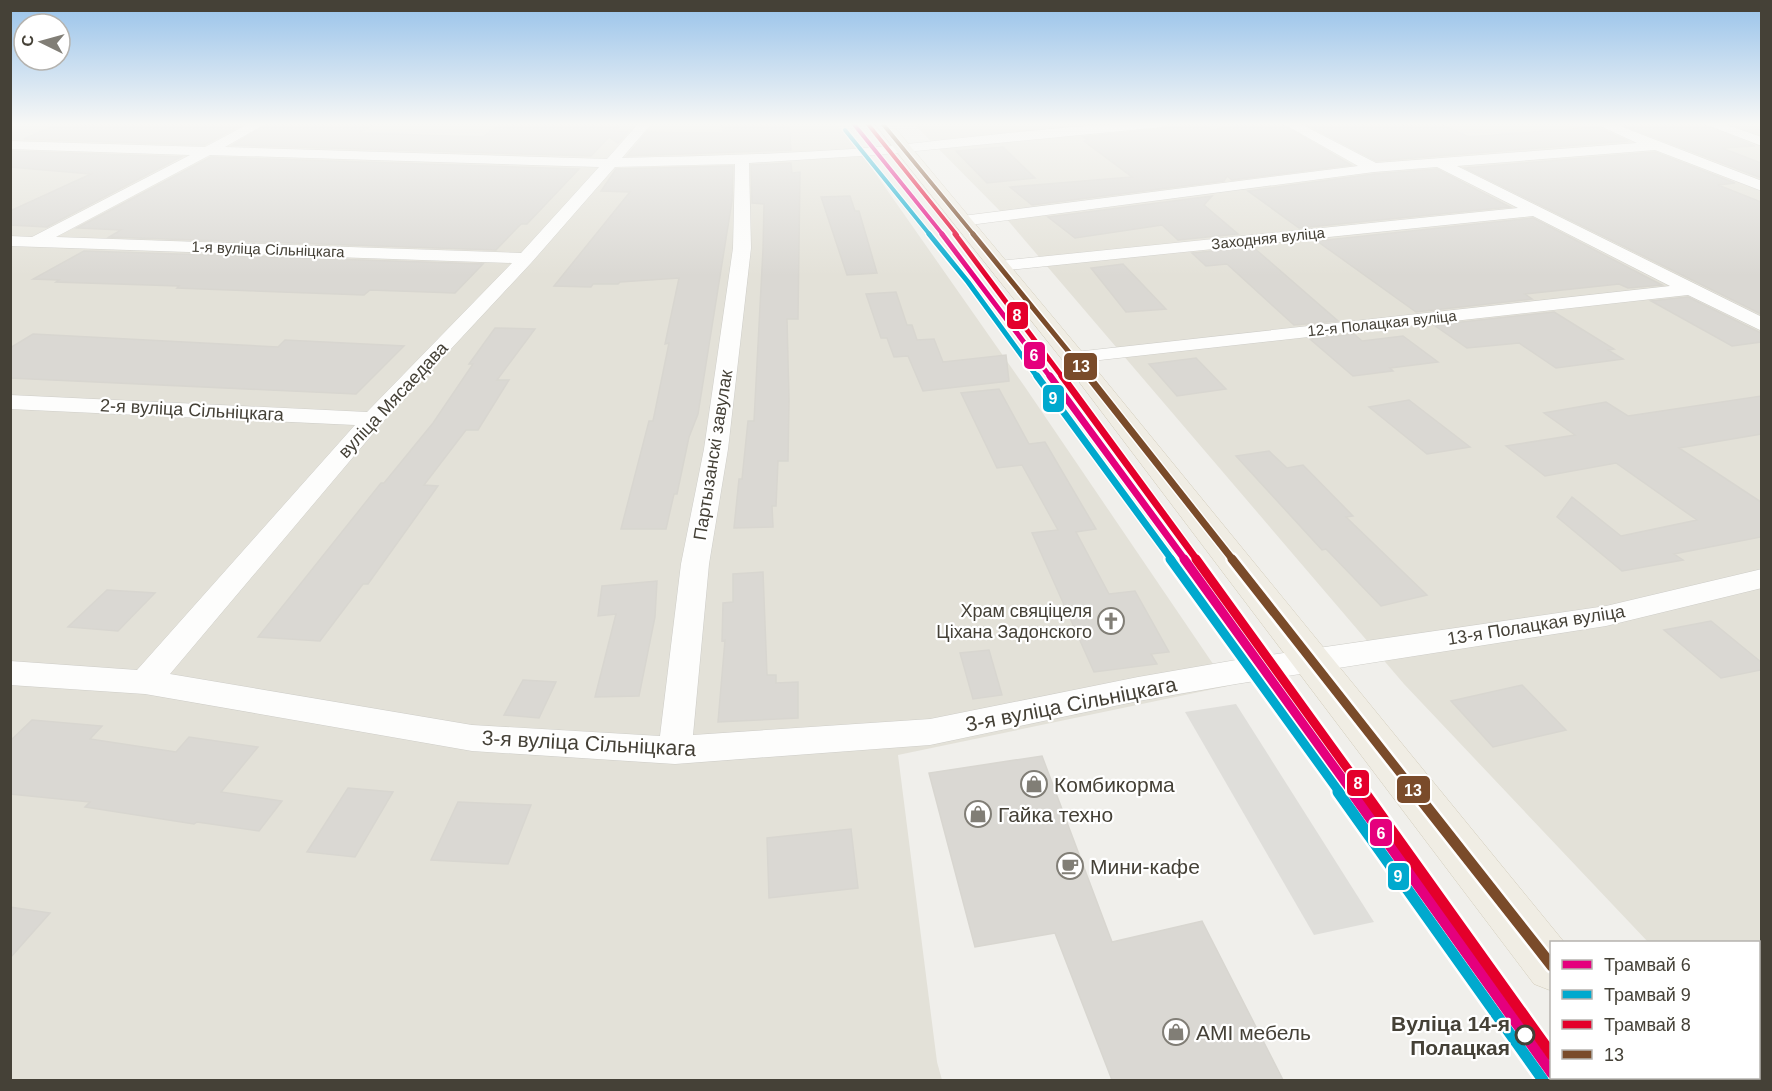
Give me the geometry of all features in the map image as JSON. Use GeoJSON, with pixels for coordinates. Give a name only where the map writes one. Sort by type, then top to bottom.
{"type":"FeatureCollection","features":[{"type":"Feature","properties":{"kind":"main road"},"geometry":{"type":"LineString","coordinates":[[924,174],[1073,357],[1550,966]]}},
{"type":"Feature","properties":{"kind":"street"},"geometry":{"type":"LineString","coordinates":[[10,254],[163,174]]}},
{"type":"Feature","properties":{"kind":"street","name":"вуліца Мясаедава"},"geometry":{"type":"LineString","coordinates":[[145,682],[373,419],[526,258],[601,174]]}},
{"type":"Feature","properties":{"kind":"street","name":"Партызанскі завулак"},"geometry":{"type":"LineString","coordinates":[[675,750],[695,564],[716,449],[742,248],[742,174]]}},
{"type":"Feature","properties":{"kind":"street"},"geometry":{"type":"LineString","coordinates":[[962,220],[1327,174]]}},
{"type":"Feature","properties":{"kind":"street"},"geometry":{"type":"LineString","coordinates":[[1462,174],[1761,325]]}},
{"type":"Feature","properties":{"kind":"street"},"geometry":{"type":"LineString","coordinates":[[1729,174],[1761,187]]}},
{"type":"Feature","properties":{"kind":"street","name":"Заходняя вуліца"},"geometry":{"type":"LineString","coordinates":[[999,266],[1538,211]]}},
{"type":"Feature","properties":{"kind":"street","name":"1-я вуліца Сільніцкага"},"geometry":{"type":"LineString","coordinates":[[10,241],[526,258]]}},
{"type":"Feature","properties":{"kind":"street","name":"12-я Полацкая вуліца"},"geometry":{"type":"LineString","coordinates":[[1073,357],[1691,289]]}},
{"type":"Feature","properties":{"kind":"street","name":"2-я вуліца Сільніцкага"},"geometry":{"type":"LineString","coordinates":[[10,402],[373,419]]}},
{"type":"Feature","properties":{"kind":"street","name":"13-я Полацкая вуліца"},"geometry":{"type":"LineString","coordinates":[[1309,659],[1606,616],[1761,578]]}},
{"type":"Feature","properties":{"kind":"street","name":"3-я вуліца Сільніцкага"},"geometry":{"type":"LineString","coordinates":[[10,673],[145,682],[472,738],[675,750],[930,732],[1138,689],[1309,659]]}},
{"type":"Feature","properties":{"kind":"shaded area"},"geometry":{"type":"Polygon","coordinates":[[[10,174],[876,174],[1025,387],[1228,686],[898,755],[937,1062],[942,1080],[11,1080],[10,174]]]}},
{"type":"Feature","properties":{"kind":"shaded area"},"geometry":{"type":"Polygon","coordinates":[[[963,174],[1761,174],[1761,1062],[1760,941],[1647,941],[1404,684],[999,210],[963,174]]]}},
{"type":"Feature","properties":{"kind":"shaded area"},"geometry":{"type":"Polygon","coordinates":[[[1236,704],[1374,922],[1314,935],[1185,712],[1236,704]]]}},
{"type":"Feature","properties":{"kind":"building"},"geometry":{"type":"Polygon","coordinates":[[[91,174],[149,174],[47,227],[10,225],[10,211],[91,174]]]}},
{"type":"Feature","properties":{"kind":"building"},"geometry":{"type":"Polygon","coordinates":[[[179,174],[574,174],[527,224],[521,224],[496,250],[109,237],[121,230],[77,228],[179,174]]]}},
{"type":"Feature","properties":{"kind":"building"},"geometry":{"type":"Polygon","coordinates":[[[613,174],[733,174],[732,201],[698,414],[689,437],[677,494],[674,494],[666,529],[621,529],[649,421],[653,421],[669,343],[665,344],[679,278],[593,284],[591,287],[554,286],[630,192],[601,191],[613,174]]]}},
{"type":"Feature","properties":{"kind":"building"},"geometry":{"type":"Polygon","coordinates":[[[751,174],[800,174],[798,319],[787,319],[788,461],[778,461],[776,506],[772,506],[773,527],[734,528],[748,421],[754,421],[764,204],[752,203],[751,174]]]}},
{"type":"Feature","properties":{"kind":"building"},"geometry":{"type":"Polygon","coordinates":[[[978,174],[1031,174],[1035,178],[987,183],[978,174]]]}},
{"type":"Feature","properties":{"kind":"building"},"geometry":{"type":"Polygon","coordinates":[[[1128,174],[1280,174],[1232,180],[1227,176],[1224,181],[1032,205],[1010,187],[1132,177],[1128,174]]]}},
{"type":"Feature","properties":{"kind":"building"},"geometry":{"type":"Polygon","coordinates":[[[1374,174],[1446,174],[1510,207],[1299,228],[1248,191],[1374,174]]]}},
{"type":"Feature","properties":{"kind":"building"},"geometry":{"type":"Polygon","coordinates":[[[1477,174],[1712,174],[1735,183],[1718,185],[1761,202],[1761,314],[1477,174]]]}},
{"type":"Feature","properties":{"kind":"building"},"geometry":{"type":"Polygon","coordinates":[[[850,196],[855,211],[859,211],[877,273],[847,275],[821,197],[850,196]]]}},
{"type":"Feature","properties":{"kind":"building"},"geometry":{"type":"Polygon","coordinates":[[[1212,196],[1204,205],[1238,234],[1178,240],[1162,225],[1075,238],[1048,217],[1212,196]]]}},
{"type":"Feature","properties":{"kind":"building"},"geometry":{"type":"Polygon","coordinates":[[[1533,218],[1662,285],[1628,288],[1619,284],[1525,294],[1532,299],[1416,312],[1317,241],[1533,218]]]}},
{"type":"Feature","properties":{"kind":"building"},"geometry":{"type":"Polygon","coordinates":[[[1253,247],[1338,321],[1294,325],[1227,264],[1206,266],[1192,253],[1253,247]]]}},
{"type":"Feature","properties":{"kind":"building"},"geometry":{"type":"Polygon","coordinates":[[[84,251],[483,264],[455,293],[370,290],[364,295],[177,288],[179,286],[56,282],[59,280],[33,279],[84,251]]]}},
{"type":"Feature","properties":{"kind":"building"},"geometry":{"type":"Polygon","coordinates":[[[1123,264],[1166,309],[1126,312],[1091,268],[1123,264]]]}},
{"type":"Feature","properties":{"kind":"building"},"geometry":{"type":"Polygon","coordinates":[[[896,292],[907,325],[912,325],[917,340],[934,339],[943,362],[1006,355],[1009,381],[923,391],[908,356],[894,357],[887,338],[881,338],[866,294],[896,292]]]}},
{"type":"Feature","properties":{"kind":"building"},"geometry":{"type":"Polygon","coordinates":[[[1688,297],[1761,333],[1761,342],[1732,346],[1651,301],[1688,297]]]}},
{"type":"Feature","properties":{"kind":"building"},"geometry":{"type":"Polygon","coordinates":[[[1554,312],[1614,349],[1608,350],[1623,359],[1556,368],[1519,343],[1467,348],[1434,325],[1554,312]]]}},
{"type":"Feature","properties":{"kind":"building"},"geometry":{"type":"Polygon","coordinates":[[[495,328],[535,329],[497,380],[509,380],[478,430],[466,430],[424,485],[438,486],[368,584],[363,584],[320,641],[258,637],[381,483],[384,483],[433,423],[473,364],[469,364],[495,328]]]}},
{"type":"Feature","properties":{"kind":"building"},"geometry":{"type":"Polygon","coordinates":[[[33,334],[278,347],[285,340],[404,346],[356,394],[10,378],[10,348],[33,334]]]}},
{"type":"Feature","properties":{"kind":"building"},"geometry":{"type":"Polygon","coordinates":[[[1354,334],[1362,341],[1403,336],[1438,362],[1390,368],[1393,371],[1353,376],[1310,339],[1354,334]]]}},
{"type":"Feature","properties":{"kind":"building"},"geometry":{"type":"Polygon","coordinates":[[[1196,358],[1226,389],[1177,396],[1149,364],[1196,358]]]}},
{"type":"Feature","properties":{"kind":"building"},"geometry":{"type":"Polygon","coordinates":[[[999,389],[1029,444],[1045,442],[1096,529],[1076,532],[1109,594],[1135,591],[1169,652],[1151,654],[1157,664],[1094,672],[1032,533],[1058,530],[1022,465],[997,468],[961,393],[999,389]]]}},
{"type":"Feature","properties":{"kind":"building"},"geometry":{"type":"Polygon","coordinates":[[[1761,396],[1761,434],[1679,448],[1761,502],[1761,537],[1674,554],[1683,560],[1622,571],[1557,517],[1572,497],[1621,536],[1697,520],[1616,463],[1545,476],[1506,446],[1575,435],[1544,413],[1606,402],[1628,416],[1761,396]]]}},
{"type":"Feature","properties":{"kind":"building"},"geometry":{"type":"Polygon","coordinates":[[[1409,400],[1470,447],[1427,454],[1369,407],[1409,400]]]}},
{"type":"Feature","properties":{"kind":"building"},"geometry":{"type":"Polygon","coordinates":[[[1269,451],[1287,468],[1303,465],[1353,516],[1346,517],[1427,595],[1381,606],[1326,549],[1322,550],[1236,456],[1269,451]]]}},
{"type":"Feature","properties":{"kind":"building"},"geometry":{"type":"Polygon","coordinates":[[[763,572],[767,675],[776,675],[776,683],[798,682],[798,718],[718,722],[725,640],[722,641],[723,603],[733,602],[733,574],[763,572]]]}},
{"type":"Feature","properties":{"kind":"building"},"geometry":{"type":"Polygon","coordinates":[[[657,581],[655,617],[639,696],[595,697],[616,614],[598,616],[602,586],[657,581]]]}},
{"type":"Feature","properties":{"kind":"building"},"geometry":{"type":"Polygon","coordinates":[[[107,590],[155,593],[118,631],[68,627],[107,590]]]}},
{"type":"Feature","properties":{"kind":"building"},"geometry":{"type":"Polygon","coordinates":[[[1711,621],[1761,662],[1761,670],[1721,678],[1664,630],[1711,621]]]}},
{"type":"Feature","properties":{"kind":"building"},"geometry":{"type":"Polygon","coordinates":[[[989,650],[1002,695],[973,699],[960,653],[989,650]]]}},
{"type":"Feature","properties":{"kind":"building"},"geometry":{"type":"Polygon","coordinates":[[[523,680],[556,682],[539,718],[504,715],[523,680]]]}},
{"type":"Feature","properties":{"kind":"building"},"geometry":{"type":"Polygon","coordinates":[[[1522,685],[1566,730],[1493,747],[1451,701],[1522,685]]]}},
{"type":"Feature","properties":{"kind":"building"},"geometry":{"type":"Polygon","coordinates":[[[32,720],[102,726],[90,739],[176,752],[189,737],[258,747],[221,792],[282,801],[259,831],[197,822],[194,824],[85,807],[90,802],[10,794],[10,741],[32,720]]]}},
{"type":"Feature","properties":{"kind":"building"},"geometry":{"type":"Polygon","coordinates":[[[1042,756],[1112,942],[1202,921],[1283,1080],[1112,1080],[1055,933],[975,947],[929,773],[1042,756]]]}},
{"type":"Feature","properties":{"kind":"building"},"geometry":{"type":"Polygon","coordinates":[[[348,788],[393,792],[355,857],[307,852],[348,788]]]}},
{"type":"Feature","properties":{"kind":"building"},"geometry":{"type":"Polygon","coordinates":[[[458,802],[531,805],[508,864],[431,860],[458,802]]]}},
{"type":"Feature","properties":{"kind":"building"},"geometry":{"type":"Polygon","coordinates":[[[851,829],[858,888],[769,898],[767,838],[851,829]]]}},
{"type":"Feature","properties":{"kind":"building"},"geometry":{"type":"Polygon","coordinates":[[[10,907],[50,913],[10,958],[10,907]]]}},
{"type":"Feature","properties":{"kind":"tram line","name":"9"},"geometry":{"type":"LineString","coordinates":[[881,174],[968,282],[1254,673],[1543,1080]]}},
{"type":"Feature","properties":{"kind":"tram line","name":"6"},"geometry":{"type":"LineString","coordinates":[[894,174],[976,276],[1263,667],[1550,1070]]}},
{"type":"Feature","properties":{"kind":"tram line","name":"8"},"geometry":{"type":"LineString","coordinates":[[908,174],[984,270],[1271,661],[1550,1052]]}},
{"type":"Feature","properties":{"kind":"transit line","name":"13"},"geometry":{"type":"LineString","coordinates":[[924,174],[1073,357],[1550,963]]}},
{"type":"Feature","properties":{"kind":"place","name":"Храм свяціцеля Ціхана Задонского"},"geometry":{"type":"Point","coordinates":[1111,621]}},
{"type":"Feature","properties":{"kind":"place","name":"Комбикорма"},"geometry":{"type":"Point","coordinates":[1034,784]}},
{"type":"Feature","properties":{"kind":"place","name":"Гайка техно"},"geometry":{"type":"Point","coordinates":[978,814]}},
{"type":"Feature","properties":{"kind":"place","name":"Мини-кафе"},"geometry":{"type":"Point","coordinates":[1070,866]}},
{"type":"Feature","properties":{"kind":"place","name":"AMI мебель"},"geometry":{"type":"Point","coordinates":[1176,1032]}},
{"type":"Feature","properties":{"kind":"place","name":"Вуліца 14-я Полацкая"},"geometry":{"type":"Point","coordinates":[1525,1035]}}]}
